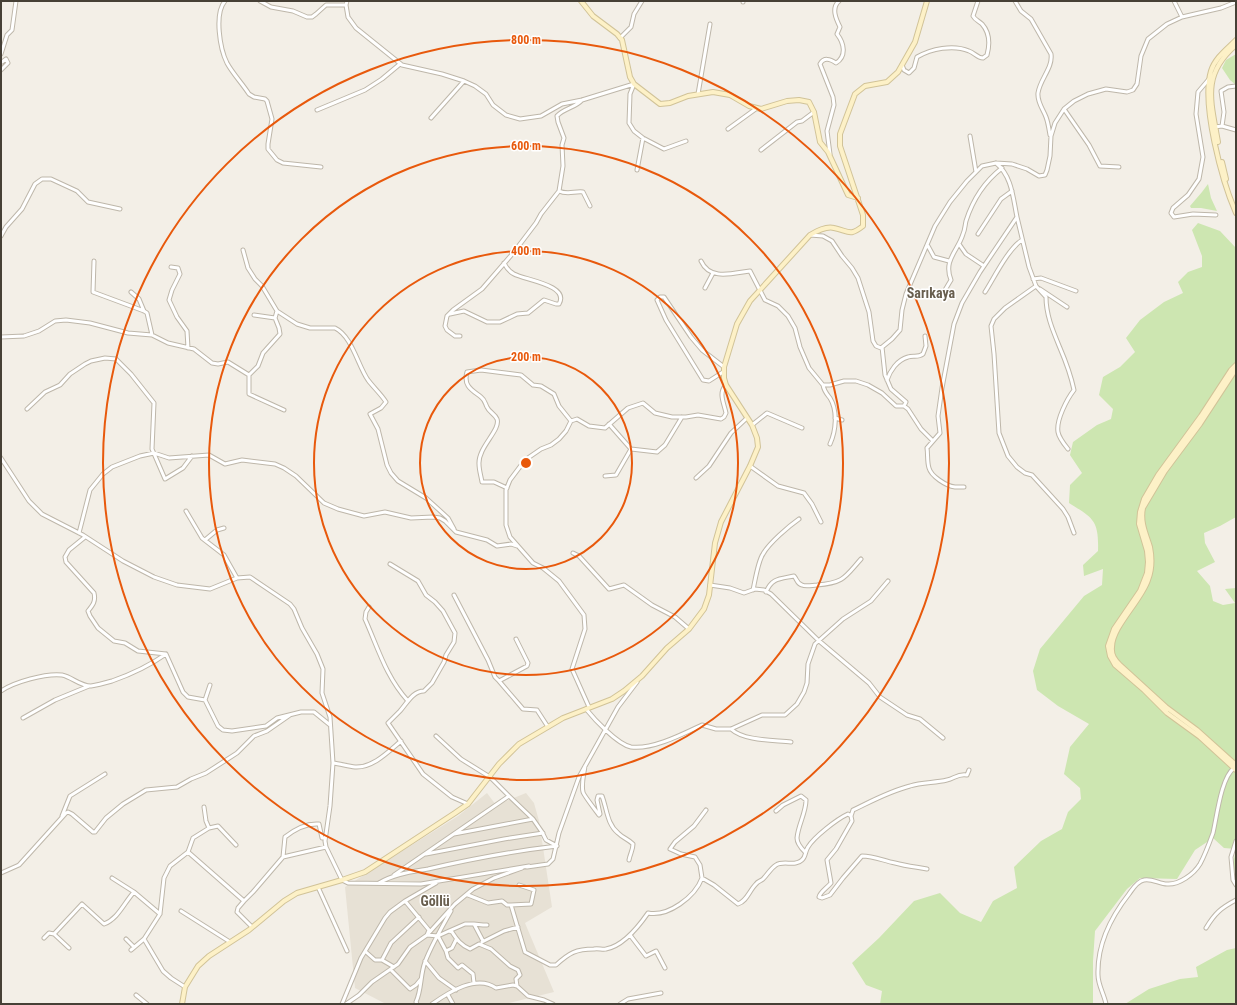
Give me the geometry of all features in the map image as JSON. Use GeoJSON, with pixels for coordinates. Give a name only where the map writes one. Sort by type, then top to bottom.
{"type":"FeatureCollection","features":[{"type":"Feature","properties":{"kind":"street"},"geometry":{"type":"LineString","coordinates":[[1,54],[7,35],[12,30],[16,1]]}},
{"type":"Feature","properties":{"kind":"street"},"geometry":{"type":"LineString","coordinates":[[225,1],[222,5],[219,16],[223,52],[227,63],[249,94],[267,101],[272,119],[268,149],[278,160],[283,163],[321,167]]}},
{"type":"Feature","properties":{"kind":"street"},"geometry":{"type":"LineString","coordinates":[[260,1],[271,7],[293,11],[308,17],[312,17],[326,5],[347,3],[348,17],[356,28],[400,64],[442,74],[475,86],[486,94],[493,105],[500,112],[520,119],[541,116],[562,104],[582,100],[634,84]]}},
{"type":"Feature","properties":{"kind":"street"},"geometry":{"type":"LineString","coordinates":[[581,1],[593,16],[622,40],[630,77],[634,84],[660,104],[670,103],[688,96],[713,92],[730,95],[749,106],[757,108],[787,101],[799,100],[809,102],[814,112],[820,142],[830,156],[848,195],[858,198]]}},
{"type":"Feature","properties":{"kind":"street"},"geometry":{"type":"LineString","coordinates":[[620,38],[631,27],[634,14],[642,1]]}},
{"type":"Feature","properties":{"kind":"street"},"geometry":{"type":"LineString","coordinates":[[830,156],[826,131],[834,105],[833,97],[820,64],[822,60],[826,59],[836,63],[843,53],[844,46],[837,34],[840,27],[834,13],[834,8],[839,1]]}},
{"type":"Feature","properties":{"kind":"street"},"geometry":{"type":"LineString","coordinates":[[1,458],[29,501],[42,514],[79,533],[123,560],[166,582],[177,585],[210,589],[237,578],[250,577],[290,604],[317,654],[323,669],[322,693],[330,717],[333,763],[330,806],[325,838],[326,847],[342,880],[348,883],[421,884],[548,864],[554,859],[559,833],[579,777],[618,707],[642,676],[667,648],[689,629],[704,609],[709,595],[715,543],[721,522],[750,466],[758,447],[757,438],[752,425],[726,385],[724,378],[724,369],[737,324],[750,301],[810,235],[818,230],[832,227],[846,232],[855,232],[863,226],[863,215],[840,146],[840,134],[855,94],[865,86],[887,82],[898,72],[915,42],[927,1]]}},
{"type":"Feature","properties":{"kind":"street"},"geometry":{"type":"LineString","coordinates":[[902,65],[904,70],[909,73],[914,68],[917,58],[927,52],[944,48],[968,50],[979,58],[983,58],[987,55],[989,40],[987,32],[981,23],[975,20],[972,16],[978,1]]}},
{"type":"Feature","properties":{"kind":"street"},"geometry":{"type":"LineString","coordinates":[[1015,1],[1020,11],[1031,19],[1052,54],[1052,60],[1042,81],[1038,94],[1039,102],[1046,118],[1051,136]]}},
{"type":"Feature","properties":{"kind":"street"},"geometry":{"type":"LineString","coordinates":[[1174,1],[1182,17]]}},
{"type":"Feature","properties":{"kind":"street"},"geometry":{"type":"LineString","coordinates":[[904,406],[906,402],[891,389],[887,380],[883,369],[882,347],[900,330],[902,310],[906,294],[928,246],[935,226],[950,202],[982,166],[996,163],[1012,164],[1038,176],[1045,175],[1050,156],[1051,136],[1055,123],[1064,109],[1074,101],[1088,94],[1106,89],[1127,92],[1133,90],[1138,84],[1141,56],[1148,39],[1167,24],[1182,17],[1221,8],[1236,2]]}},
{"type":"Feature","properties":{"kind":"street"},"geometry":{"type":"LineString","coordinates":[[698,94],[710,24]]}},
{"type":"Feature","properties":{"kind":"street"},"geometry":{"type":"LineString","coordinates":[[1236,40],[1218,58],[1212,69],[1209,100],[1214,135],[1222,172],[1236,213]]}},
{"type":"Feature","properties":{"kind":"street"},"geometry":{"type":"LineString","coordinates":[[1236,45],[1219,63],[1212,79],[1211,95],[1215,127],[1224,169],[1236,205]]}},
{"type":"Feature","properties":{"kind":"street"},"geometry":{"type":"LineString","coordinates":[[1,61],[2,62],[6,59],[8,62],[1,70]]}},
{"type":"Feature","properties":{"kind":"street"},"geometry":{"type":"LineString","coordinates":[[316,110],[365,90],[382,79],[400,64]]}},
{"type":"Feature","properties":{"kind":"street"},"geometry":{"type":"LineString","coordinates":[[1210,78],[1198,92],[1197,100],[1196,114],[1203,157],[1199,179],[1188,195],[1173,208],[1171,213],[1174,217],[1193,214],[1216,215]]}},
{"type":"Feature","properties":{"kind":"street"},"geometry":{"type":"LineString","coordinates":[[431,118],[464,81]]}},
{"type":"Feature","properties":{"kind":"street"},"geometry":{"type":"LineString","coordinates":[[634,84],[630,94],[629,123],[634,131],[643,138],[664,149],[686,141]]}},
{"type":"Feature","properties":{"kind":"street"},"geometry":{"type":"LineString","coordinates":[[1222,126],[1224,112],[1222,90],[1228,87],[1236,86]]}},
{"type":"Feature","properties":{"kind":"street"},"geometry":{"type":"LineString","coordinates":[[460,336],[455,336],[447,330],[446,322],[450,314],[482,289],[527,235],[559,191],[563,166],[562,146],[564,138],[557,116],[560,112],[576,105],[582,100]]}},
{"type":"Feature","properties":{"kind":"street"},"geometry":{"type":"LineString","coordinates":[[728,129],[757,108]]}},
{"type":"Feature","properties":{"kind":"street"},"geometry":{"type":"LineString","coordinates":[[1064,109],[1089,145],[1100,166],[1119,167]]}},
{"type":"Feature","properties":{"kind":"street"},"geometry":{"type":"LineString","coordinates":[[761,150],[797,122],[802,121],[814,112]]}},
{"type":"Feature","properties":{"kind":"street"},"geometry":{"type":"LineString","coordinates":[[1215,127],[1222,126],[1236,130]]}},
{"type":"Feature","properties":{"kind":"street"},"geometry":{"type":"LineString","coordinates":[[970,136],[976,172]]}},
{"type":"Feature","properties":{"kind":"street"},"geometry":{"type":"LineString","coordinates":[[636,170],[643,138]]}},
{"type":"Feature","properties":{"kind":"street"},"geometry":{"type":"LineString","coordinates":[[996,163],[1002,168],[1008,177],[1022,240],[1033,279],[1036,286],[1046,297],[1046,309],[1069,371],[1074,390],[1067,399],[1058,427],[1058,432],[1068,449]]}},
{"type":"Feature","properties":{"kind":"street"},"geometry":{"type":"LineString","coordinates":[[942,295],[951,280],[948,271],[950,261],[963,234],[970,208],[985,184],[1002,168]]}},
{"type":"Feature","properties":{"kind":"street"},"geometry":{"type":"LineString","coordinates":[[1,236],[6,227],[22,209],[35,184],[42,179],[51,179],[58,182],[81,194],[88,202],[120,209]]}},
{"type":"Feature","properties":{"kind":"street"},"geometry":{"type":"LineString","coordinates":[[559,191],[564,193],[578,191],[583,192],[590,206]]}},
{"type":"Feature","properties":{"kind":"street"},"geometry":{"type":"LineString","coordinates":[[978,234],[1001,199],[1012,191]]}},
{"type":"Feature","properties":{"kind":"street"},"geometry":{"type":"LineString","coordinates":[[964,487],[954,487],[948,485],[932,473],[929,469],[928,448],[940,433],[938,416],[954,324],[962,302],[1017,217]]}},
{"type":"Feature","properties":{"kind":"street"},"geometry":{"type":"LineString","coordinates":[[810,235],[823,236],[832,241],[852,268],[858,278],[869,312],[874,341],[876,346],[882,347]]}},
{"type":"Feature","properties":{"kind":"street"},"geometry":{"type":"LineString","coordinates":[[985,292],[1006,258],[1022,240]]}},
{"type":"Feature","properties":{"kind":"street"},"geometry":{"type":"LineString","coordinates":[[958,244],[966,254],[984,266]]}},
{"type":"Feature","properties":{"kind":"street"},"geometry":{"type":"LineString","coordinates":[[928,246],[934,258],[950,261]]}},
{"type":"Feature","properties":{"kind":"street"},"geometry":{"type":"LineString","coordinates":[[243,250],[248,268],[255,279],[262,286],[277,311],[297,324],[310,328],[335,328],[339,330],[352,346],[368,380],[386,402],[381,408],[370,414],[378,429],[387,465],[391,473],[398,481],[426,498],[448,518],[456,532]]}},
{"type":"Feature","properties":{"kind":"street"},"geometry":{"type":"LineString","coordinates":[[94,261],[93,292],[144,311]]}},
{"type":"Feature","properties":{"kind":"street"},"geometry":{"type":"LineString","coordinates":[[701,261],[708,271],[713,273],[725,274],[750,271],[765,300],[778,306],[788,316],[795,328],[800,347],[809,368],[823,384],[824,392],[830,399],[833,406],[835,418],[833,436],[830,444]]}},
{"type":"Feature","properties":{"kind":"street"},"geometry":{"type":"LineString","coordinates":[[450,314],[464,311],[487,322],[500,322],[517,314],[528,312],[544,300],[559,304],[561,301],[560,297],[553,287],[514,274],[507,269],[504,263]]}},
{"type":"Feature","properties":{"kind":"street"},"geometry":{"type":"LineString","coordinates":[[170,268],[178,268],[180,274],[169,300],[177,317],[187,331],[188,348]]}},
{"type":"Feature","properties":{"kind":"street"},"geometry":{"type":"LineString","coordinates":[[705,288],[713,273]]}},
{"type":"Feature","properties":{"kind":"street"},"geometry":{"type":"LineString","coordinates":[[1033,279],[1041,278],[1076,291]]}},
{"type":"Feature","properties":{"kind":"street"},"geometry":{"type":"LineString","coordinates":[[1036,286],[1067,307]]}},
{"type":"Feature","properties":{"kind":"street"},"geometry":{"type":"LineString","coordinates":[[1036,286],[1005,308],[994,319],[991,326],[999,433],[1008,456],[1017,467],[1025,473],[1032,475],[1063,509],[1068,517],[1074,533]]}},
{"type":"Feature","properties":{"kind":"street"},"geometry":{"type":"LineString","coordinates":[[131,292],[139,300],[144,311],[147,313],[152,335]]}},
{"type":"Feature","properties":{"kind":"street"},"geometry":{"type":"LineString","coordinates":[[660,297],[664,297],[691,337],[702,350],[724,369],[709,381],[703,380],[690,356],[666,320],[657,300],[660,297]]}},
{"type":"Feature","properties":{"kind":"street"},"geometry":{"type":"LineString","coordinates":[[277,311],[274,318],[280,334],[263,353],[258,366],[249,375],[250,394],[284,410]]}},
{"type":"Feature","properties":{"kind":"street"},"geometry":{"type":"LineString","coordinates":[[254,315],[274,318]]}},
{"type":"Feature","properties":{"kind":"street"},"geometry":{"type":"LineString","coordinates":[[1,337],[24,336],[39,331],[55,321],[66,320],[90,323],[128,333],[152,335],[168,343],[194,349],[212,363],[218,364],[228,362],[249,375]]}},
{"type":"Feature","properties":{"kind":"street"},"geometry":{"type":"LineString","coordinates":[[887,380],[889,374],[898,363],[907,357],[917,357],[923,354],[926,346],[925,336]]}},
{"type":"Feature","properties":{"kind":"street"},"geometry":{"type":"LineString","coordinates":[[27,409],[45,392],[60,385],[70,374],[85,364],[105,358],[116,359],[131,374],[154,403],[152,449],[165,479],[183,468],[192,456]]}},
{"type":"Feature","properties":{"kind":"street"},"geometry":{"type":"LineString","coordinates":[[1235,768],[1200,737],[1167,713],[1144,690],[1115,665],[1110,656],[1108,646],[1114,629],[1140,591],[1147,573],[1147,552],[1139,524],[1140,512],[1144,500],[1158,475],[1236,365]]}},
{"type":"Feature","properties":{"kind":"street"},"geometry":{"type":"LineString","coordinates":[[1235,768],[1197,730],[1166,707],[1120,666],[1114,659],[1112,646],[1116,633],[1138,600],[1148,581],[1150,573],[1150,549],[1143,523],[1143,508],[1165,472],[1200,424],[1236,369]]}},
{"type":"Feature","properties":{"kind":"street"},"geometry":{"type":"LineString","coordinates":[[507,488],[494,482],[482,482],[478,463],[483,447],[495,432],[498,424],[497,418],[487,407],[485,401],[467,385],[467,372],[481,370],[521,375],[533,385],[541,386],[554,394],[559,406],[571,421]]}},
{"type":"Feature","properties":{"kind":"street"},"geometry":{"type":"LineString","coordinates":[[823,384],[830,385],[844,381],[856,381],[868,385],[882,393],[896,406],[904,406],[915,418],[921,429],[933,441]]}},
{"type":"Feature","properties":{"kind":"street"},"geometry":{"type":"LineString","coordinates":[[726,385],[722,389],[721,397],[726,413],[721,419],[698,415],[672,417],[659,414],[643,403],[628,408],[605,428],[589,426],[577,419],[571,421],[566,431],[559,439],[525,460],[510,480],[507,488],[506,525],[510,536],[518,547],[534,563],[543,568],[559,581],[584,615],[585,629],[572,669],[587,708],[596,720],[614,737],[630,746],[644,747],[677,738],[702,725],[716,730],[731,729],[762,715],[785,715],[797,704],[804,692],[808,664],[815,644],[818,640],[843,619],[871,601],[888,581]]}},
{"type":"Feature","properties":{"kind":"street"},"geometry":{"type":"LineString","coordinates":[[752,425],[767,413],[802,428]]}},
{"type":"Feature","properties":{"kind":"street"},"geometry":{"type":"LineString","coordinates":[[609,424],[631,449],[657,452],[665,445],[682,417]]}},
{"type":"Feature","properties":{"kind":"street"},"geometry":{"type":"LineString","coordinates":[[696,478],[709,466],[731,433],[747,418]]}},
{"type":"Feature","properties":{"kind":"street"},"geometry":{"type":"LineString","coordinates":[[835,418],[842,420]]}},
{"type":"Feature","properties":{"kind":"street"},"geometry":{"type":"LineString","coordinates":[[605,476],[616,474],[631,449]]}},
{"type":"Feature","properties":{"kind":"street"},"geometry":{"type":"LineString","coordinates":[[79,533],[90,490],[103,474],[112,467],[140,456],[154,453],[169,458],[209,456],[225,464],[242,460],[275,464],[296,476],[324,503],[338,509],[364,516],[385,512],[411,518],[440,518],[456,532],[487,540],[497,546],[511,544],[518,547]]}},
{"type":"Feature","properties":{"kind":"street"},"geometry":{"type":"LineString","coordinates":[[750,466],[778,486],[804,493],[818,513],[821,522]]}},
{"type":"Feature","properties":{"kind":"street"},"geometry":{"type":"LineString","coordinates":[[186,511],[205,540],[224,555],[237,578]]}},
{"type":"Feature","properties":{"kind":"street"},"geometry":{"type":"LineString","coordinates":[[753,590],[762,554],[780,534],[800,519]]}},
{"type":"Feature","properties":{"kind":"street"},"geometry":{"type":"LineString","coordinates":[[205,540],[217,530],[224,528]]}},
{"type":"Feature","properties":{"kind":"street"},"geometry":{"type":"LineString","coordinates":[[85,537],[69,550],[65,556],[66,562],[94,593],[95,598],[93,605],[88,611],[98,628],[114,641],[125,643],[138,651],[166,654]]}},
{"type":"Feature","properties":{"kind":"street"},"geometry":{"type":"LineString","coordinates":[[573,553],[579,556],[609,589],[624,585],[652,605],[675,617],[689,629]]}},
{"type":"Feature","properties":{"kind":"street"},"geometry":{"type":"LineString","coordinates":[[766,592],[770,583],[775,580],[794,576],[797,583],[802,586],[830,584],[842,580],[861,559]]}},
{"type":"Feature","properties":{"kind":"street"},"geometry":{"type":"LineString","coordinates":[[390,564],[418,581],[426,594],[443,611],[454,633],[454,642],[432,683],[424,691],[413,695],[388,723],[423,774],[452,797],[468,804]]}},
{"type":"Feature","properties":{"kind":"street"},"geometry":{"type":"LineString","coordinates":[[710,585],[730,588],[744,593],[755,589],[766,592],[776,599],[818,640],[868,683],[880,697],[908,715],[920,719],[943,738]]}},
{"type":"Feature","properties":{"kind":"street"},"geometry":{"type":"LineString","coordinates":[[454,595],[488,660],[495,677],[523,709],[537,710],[548,727]]}},
{"type":"Feature","properties":{"kind":"street"},"geometry":{"type":"LineString","coordinates":[[369,607],[366,612],[365,619],[385,668],[398,690],[408,701]]}},
{"type":"Feature","properties":{"kind":"street"},"geometry":{"type":"LineString","coordinates":[[499,681],[527,666],[528,663],[516,639]]}},
{"type":"Feature","properties":{"kind":"street"},"geometry":{"type":"LineString","coordinates":[[23,718],[55,700],[89,686],[131,675],[166,654]]}},
{"type":"Feature","properties":{"kind":"street"},"geometry":{"type":"LineString","coordinates":[[166,654],[184,692],[188,697],[205,700]]}},
{"type":"Feature","properties":{"kind":"street"},"geometry":{"type":"LineString","coordinates":[[1,691],[21,682],[53,675],[63,675],[89,686]]}},
{"type":"Feature","properties":{"kind":"street"},"geometry":{"type":"LineString","coordinates":[[182,1004],[186,987],[198,966],[209,956],[252,927],[284,901],[297,893],[365,872],[468,804],[499,764],[519,744],[564,718],[612,699],[642,676]]}},
{"type":"Feature","properties":{"kind":"street"},"geometry":{"type":"LineString","coordinates":[[210,685],[205,700],[218,726],[223,730],[232,731],[266,726],[277,718],[301,712],[314,712],[330,725]]}},
{"type":"Feature","properties":{"kind":"street"},"geometry":{"type":"LineString","coordinates":[[1,873],[18,865],[68,812],[95,832],[106,818],[123,804],[140,793],[146,790],[177,788],[191,779],[206,773],[237,753],[254,736],[267,731],[291,714]]}},
{"type":"Feature","properties":{"kind":"street"},"geometry":{"type":"LineString","coordinates":[[731,729],[736,734],[758,739],[791,742]]}},
{"type":"Feature","properties":{"kind":"street"},"geometry":{"type":"LineString","coordinates":[[436,736],[461,759],[490,777],[533,819],[546,840],[557,846]]}},
{"type":"Feature","properties":{"kind":"street"},"geometry":{"type":"LineString","coordinates":[[333,763],[356,767],[368,765],[378,760],[401,741]]}},
{"type":"Feature","properties":{"kind":"street"},"geometry":{"type":"LineString","coordinates":[[586,762],[582,785],[583,793],[599,815],[597,800],[598,796],[602,796],[612,826],[619,834],[633,844],[630,860]]}},
{"type":"Feature","properties":{"kind":"street"},"geometry":{"type":"LineString","coordinates":[[1106,1004],[1097,973],[1102,944],[1108,927],[1116,912],[1134,888],[1144,880],[1168,884],[1176,882],[1186,878],[1199,866],[1205,855],[1212,834],[1225,782],[1229,772],[1235,768]]}},
{"type":"Feature","properties":{"kind":"street"},"geometry":{"type":"LineString","coordinates":[[927,869],[896,864],[879,857],[862,856],[830,895],[822,898],[819,897],[820,893],[824,891],[831,883],[827,860],[836,849],[848,829],[852,821],[851,816],[853,810],[911,785],[948,780],[958,775],[967,775],[969,770]]}},
{"type":"Feature","properties":{"kind":"street"},"geometry":{"type":"LineString","coordinates":[[61,819],[70,796],[104,774]]}},
{"type":"Feature","properties":{"kind":"street"},"geometry":{"type":"LineString","coordinates":[[377,884],[394,875],[509,796]]}},
{"type":"Feature","properties":{"kind":"street"},"geometry":{"type":"LineString","coordinates":[[776,811],[783,805],[801,796],[806,800],[806,806],[797,839],[800,847],[805,852]]}},
{"type":"Feature","properties":{"kind":"street"},"geometry":{"type":"LineString","coordinates":[[204,807],[206,822],[209,828]]}},
{"type":"Feature","properties":{"kind":"street"},"geometry":{"type":"LineString","coordinates":[[511,905],[525,952],[550,965],[556,965],[572,952],[584,949],[606,949],[615,946],[635,930],[648,913],[654,914],[665,912],[691,896],[699,886],[702,878],[700,865],[695,857],[681,854],[670,849],[675,842],[694,826],[706,810]]}},
{"type":"Feature","properties":{"kind":"street"},"geometry":{"type":"LineString","coordinates":[[702,878],[714,885],[738,904],[745,899],[756,883],[763,879],[777,865],[784,862],[793,864],[801,862],[804,858],[806,848],[812,841],[841,817],[848,814],[851,816]]}},
{"type":"Feature","properties":{"kind":"street"},"geometry":{"type":"LineString","coordinates":[[452,834],[533,819]]}},
{"type":"Feature","properties":{"kind":"street"},"geometry":{"type":"LineString","coordinates":[[283,857],[284,837],[294,829],[319,824],[322,838],[325,838]]}},
{"type":"Feature","properties":{"kind":"street"},"geometry":{"type":"LineString","coordinates":[[131,950],[144,939],[160,914],[164,878],[170,866],[188,852],[193,838],[209,828],[218,826],[236,845]]}},
{"type":"Feature","properties":{"kind":"street"},"geometry":{"type":"LineString","coordinates":[[424,854],[543,833]]}},
{"type":"Feature","properties":{"kind":"street"},"geometry":{"type":"LineString","coordinates":[[1236,841],[1231,857],[1233,880],[1236,885]]}},
{"type":"Feature","properties":{"kind":"street"},"geometry":{"type":"LineString","coordinates":[[394,875],[515,851],[557,846]]}},
{"type":"Feature","properties":{"kind":"street"},"geometry":{"type":"LineString","coordinates":[[252,927],[237,912],[238,908],[283,857],[326,847]]}},
{"type":"Feature","properties":{"kind":"street"},"geometry":{"type":"LineString","coordinates":[[188,852],[244,901]]}},
{"type":"Feature","properties":{"kind":"street"},"geometry":{"type":"LineString","coordinates":[[346,1004],[359,995],[372,982],[394,967],[410,947],[427,935],[455,904],[473,889],[494,878],[529,866]]}},
{"type":"Feature","properties":{"kind":"street"},"geometry":{"type":"LineString","coordinates":[[112,878],[134,892],[160,914]]}},
{"type":"Feature","properties":{"kind":"street"},"geometry":{"type":"LineString","coordinates":[[342,1004],[354,975],[385,918],[390,912],[405,901],[440,882]]}},
{"type":"Feature","properties":{"kind":"street"},"geometry":{"type":"LineString","coordinates":[[468,894],[488,903],[502,901],[507,905],[531,904],[534,890],[519,885]]}},
{"type":"Feature","properties":{"kind":"street"},"geometry":{"type":"LineString","coordinates":[[318,887],[348,951]]}},
{"type":"Feature","properties":{"kind":"street"},"geometry":{"type":"LineString","coordinates":[[54,934],[82,904],[104,924],[108,922],[116,916],[134,892]]}},
{"type":"Feature","properties":{"kind":"street"},"geometry":{"type":"LineString","coordinates":[[1206,928],[1222,907],[1236,900]]}},
{"type":"Feature","properties":{"kind":"street"},"geometry":{"type":"LineString","coordinates":[[405,901],[429,930],[427,935]]}},
{"type":"Feature","properties":{"kind":"street"},"geometry":{"type":"LineString","coordinates":[[417,1004],[416,1002],[420,993],[425,961],[455,904]]}},
{"type":"Feature","properties":{"kind":"street"},"geometry":{"type":"LineString","coordinates":[[182,911],[230,942]]}},
{"type":"Feature","properties":{"kind":"street"},"geometry":{"type":"LineString","coordinates":[[382,960],[391,943],[419,917]]}},
{"type":"Feature","properties":{"kind":"street"},"geometry":{"type":"LineString","coordinates":[[427,935],[438,936],[465,924],[482,926],[487,925]]}},
{"type":"Feature","properties":{"kind":"street"},"geometry":{"type":"LineString","coordinates":[[474,924],[483,941]]}},
{"type":"Feature","properties":{"kind":"street"},"geometry":{"type":"LineString","coordinates":[[449,931],[452,932],[456,940],[470,948],[504,931],[518,927]]}},
{"type":"Feature","properties":{"kind":"street"},"geometry":{"type":"LineString","coordinates":[[44,938],[49,933],[54,934],[69,948]]}},
{"type":"Feature","properties":{"kind":"street"},"geometry":{"type":"LineString","coordinates":[[630,935],[646,956],[656,952],[665,968]]}},
{"type":"Feature","properties":{"kind":"street"},"geometry":{"type":"LineString","coordinates":[[438,936],[448,958],[458,968],[462,966],[473,974],[474,983]]}},
{"type":"Feature","properties":{"kind":"street"},"geometry":{"type":"LineString","coordinates":[[126,939],[134,947]]}},
{"type":"Feature","properties":{"kind":"street"},"geometry":{"type":"LineString","coordinates":[[144,939],[163,971],[186,987]]}},
{"type":"Feature","properties":{"kind":"street"},"geometry":{"type":"LineString","coordinates":[[446,951],[452,948],[456,940]]}},
{"type":"Feature","properties":{"kind":"street"},"geometry":{"type":"LineString","coordinates":[[479,944],[491,949],[510,966],[518,970],[520,975],[516,979],[517,986]]}},
{"type":"Feature","properties":{"kind":"street"},"geometry":{"type":"LineString","coordinates":[[366,952],[375,960],[382,960],[394,967]]}},
{"type":"Feature","properties":{"kind":"street"},"geometry":{"type":"LineString","coordinates":[[425,961],[439,978],[456,990]]}},
{"type":"Feature","properties":{"kind":"street"},"geometry":{"type":"LineString","coordinates":[[390,970],[410,989],[421,979]]}},
{"type":"Feature","properties":{"kind":"street"},"geometry":{"type":"LineString","coordinates":[[432,1004],[463,986],[474,983],[490,983],[496,988],[508,985],[517,986],[528,996],[553,1004]]}},
{"type":"Feature","properties":{"kind":"street"},"geometry":{"type":"LineString","coordinates":[[620,1004],[628,999],[661,993]]}},
{"type":"Feature","properties":{"kind":"street"},"geometry":{"type":"LineString","coordinates":[[136,995],[147,1004]]}},
{"type":"Feature","properties":{"kind":"street"},"geometry":{"type":"LineString","coordinates":[[448,995],[453,1004]]}},
{"type":"Feature","properties":{"kind":"shaded area"},"geometry":{"type":"Polygon","coordinates":[[[487,793],[496,805],[526,793],[534,803],[539,821],[552,907],[525,923],[554,992],[505,1004],[386,1004],[355,988],[345,887],[458,816],[487,793]]]}},
{"type":"Feature","properties":{"kind":"green space"},"geometry":{"type":"Polygon","coordinates":[[[1236,54],[1236,85],[1230,80],[1222,68],[1226,60],[1236,54]]]}},
{"type":"Feature","properties":{"kind":"green space"},"geometry":{"type":"Polygon","coordinates":[[[1208,184],[1211,198],[1217,211],[1191,208],[1190,206],[1208,184]]]}},
{"type":"Feature","properties":{"kind":"green space"},"geometry":{"type":"Polygon","coordinates":[[[1198,223],[1220,231],[1236,248],[1236,517],[1204,533],[1205,543],[1215,562],[1197,571],[1210,586],[1213,601],[1223,605],[1235,603],[1225,589],[1236,588],[1236,849],[1224,848],[1213,838],[1195,850],[1177,879],[1140,878],[1127,889],[1095,931],[1093,1004],[880,1004],[882,991],[866,985],[852,963],[879,938],[914,901],[940,893],[960,913],[981,922],[993,901],[1017,888],[1014,867],[1041,841],[1062,829],[1068,812],[1081,799],[1080,788],[1064,774],[1070,747],[1089,724],[1058,706],[1037,690],[1033,671],[1040,649],[1084,596],[1102,585],[1103,569],[1084,576],[1083,565],[1098,551],[1098,541],[1096,526],[1093,521],[1084,512],[1069,503],[1070,485],[1082,473],[1070,455],[1073,442],[1097,425],[1111,419],[1113,409],[1099,395],[1103,377],[1120,367],[1135,352],[1126,338],[1140,320],[1164,302],[1183,293],[1178,282],[1188,272],[1202,267],[1202,256],[1192,230],[1198,223]]]}},
{"type":"Feature","properties":{"kind":"green space"},"geometry":{"type":"Polygon","coordinates":[[[1236,849],[1236,878],[1233,864],[1236,849]]]}},
{"type":"Feature","properties":{"kind":"green space"},"geometry":{"type":"Polygon","coordinates":[[[1236,948],[1236,1004],[1125,1004],[1149,989],[1180,979],[1198,977],[1196,967],[1227,950],[1236,948]]]}},
{"type":"Feature","properties":{"kind":"district","name":"Sarıkaya"},"geometry":{"type":"Point","coordinates":[931,293]}},
{"type":"Feature","properties":{"kind":"district","name":"Göllü"},"geometry":{"type":"Point","coordinates":[435,901]}}]}
